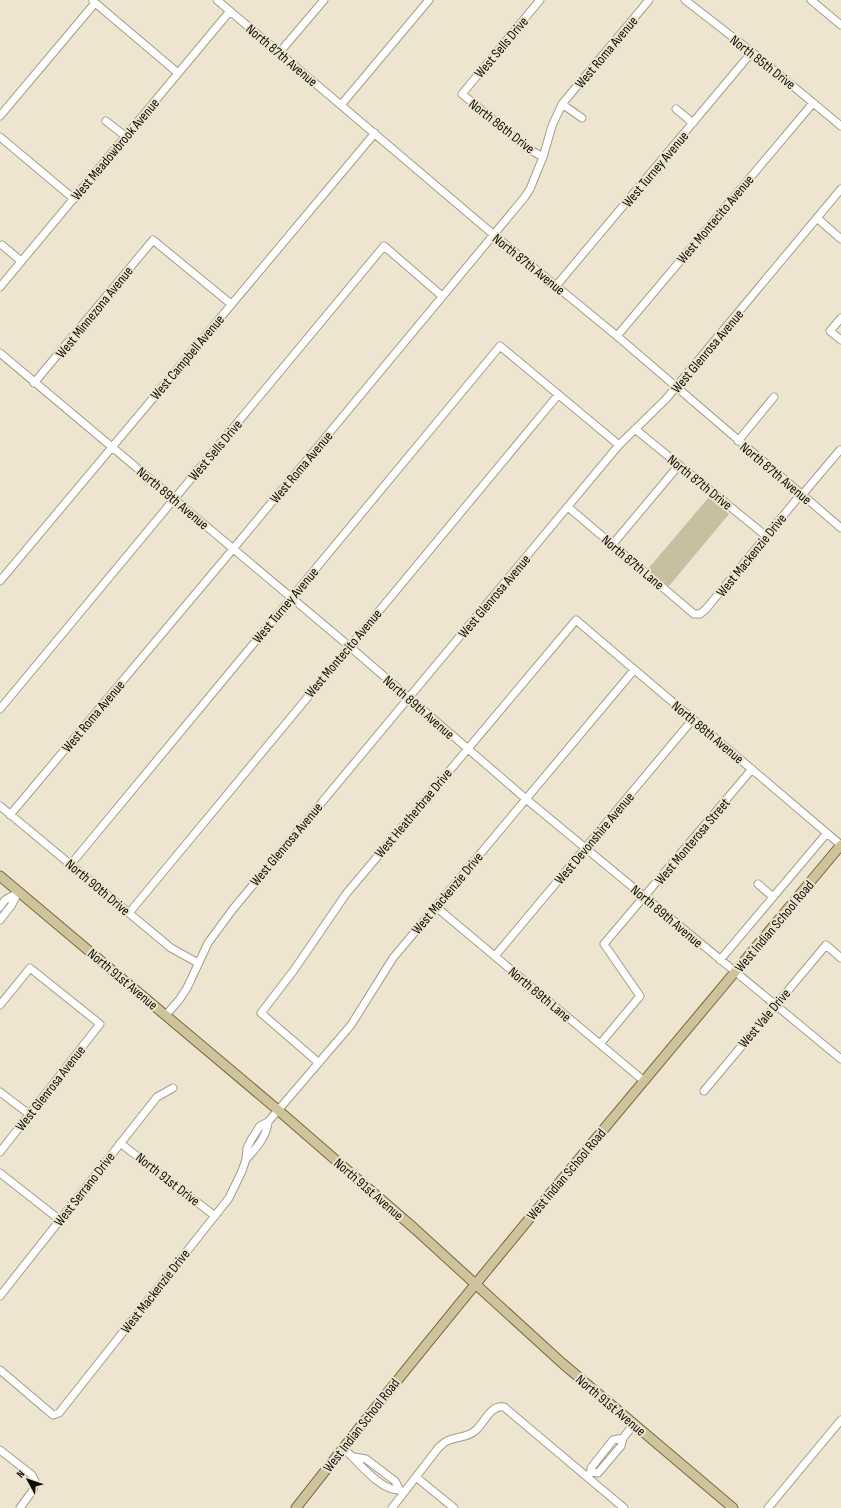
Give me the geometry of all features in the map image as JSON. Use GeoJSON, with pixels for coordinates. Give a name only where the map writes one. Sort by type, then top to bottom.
{"type":"FeatureCollection","features":[{"type":"Feature","properties":{"kind":"main road","name":"West Indian School Road"},"geometry":{"type":"LineString","coordinates":[[296,1508],[475,1284],[841,845]]}},
{"type":"Feature","properties":{"kind":"main road","name":"North 91st Avenue"},"geometry":{"type":"LineString","coordinates":[[0,876],[278,1110],[415,1230],[562,1363],[733,1508]]}},
{"type":"Feature","properties":{"kind":"street","name":"North 87th Avenue"},"geometry":{"type":"LineString","coordinates":[[217,0],[494,235],[617,336],[841,528]]}},
{"type":"Feature","properties":{"kind":"street"},"geometry":{"type":"LineString","coordinates":[[279,53],[324,0]]}},
{"type":"Feature","properties":{"kind":"street"},"geometry":{"type":"LineString","coordinates":[[341,105],[429,0]]}},
{"type":"Feature","properties":{"kind":"street","name":"West Sells Drive"},"geometry":{"type":"LineString","coordinates":[[462,94],[540,0]]}},
{"type":"Feature","properties":{"kind":"street","name":"West Roma Avenue"},"geometry":{"type":"LineString","coordinates":[[10,815],[524,198],[530,189],[543,157],[552,126],[562,104],[649,0]]}},
{"type":"Feature","properties":{"kind":"street","name":"North 85th Drive"},"geometry":{"type":"LineString","coordinates":[[685,0],[752,52],[841,126]]}},
{"type":"Feature","properties":{"kind":"street"},"geometry":{"type":"LineString","coordinates":[[811,0],[841,25]]}},
{"type":"Feature","properties":{"kind":"street"},"geometry":{"type":"LineString","coordinates":[[0,116],[93,1],[178,73]]}},
{"type":"Feature","properties":{"kind":"street","name":"West Meadowbrook Avenue"},"geometry":{"type":"LineString","coordinates":[[0,287],[230,11]]}},
{"type":"Feature","properties":{"kind":"street","name":"West Turney Avenue"},"geometry":{"type":"LineString","coordinates":[[556,286],[752,52]]}},
{"type":"Feature","properties":{"kind":"street","name":"North 86th Drive"},"geometry":{"type":"LineString","coordinates":[[462,94],[527,148],[543,157]]}},
{"type":"Feature","properties":{"kind":"street","name":"West Montecito Avenue"},"geometry":{"type":"LineString","coordinates":[[617,336],[813,103]]}},
{"type":"Feature","properties":{"kind":"street"},"geometry":{"type":"LineString","coordinates":[[562,104],[582,118]]}},
{"type":"Feature","properties":{"kind":"street"},"geometry":{"type":"LineString","coordinates":[[676,109],[693,123]]}},
{"type":"Feature","properties":{"kind":"street"},"geometry":{"type":"LineString","coordinates":[[106,120],[125,136]]}},
{"type":"Feature","properties":{"kind":"street","name":"West Campbell Avenue"},"geometry":{"type":"LineString","coordinates":[[0,581],[374,133]]}},
{"type":"Feature","properties":{"kind":"street"},"geometry":{"type":"LineString","coordinates":[[0,137],[74,199]]}},
{"type":"Feature","properties":{"kind":"street","name":"West Glenrosa Avenue"},"geometry":{"type":"LineString","coordinates":[[166,1015],[187,988],[213,934],[232,908],[619,445],[666,399],[841,189]]}},
{"type":"Feature","properties":{"kind":"street"},"geometry":{"type":"LineString","coordinates":[[817,218],[841,239]]}},
{"type":"Feature","properties":{"kind":"street","name":"West Minnezona Avenue"},"geometry":{"type":"LineString","coordinates":[[34,383],[152,240],[231,304]]}},
{"type":"Feature","properties":{"kind":"street"},"geometry":{"type":"LineString","coordinates":[[2,246],[21,261]]}},
{"type":"Feature","properties":{"kind":"street","name":"West Sells Drive"},"geometry":{"type":"LineString","coordinates":[[0,709],[384,246],[442,296]]}},
{"type":"Feature","properties":{"kind":"street"},"geometry":{"type":"LineString","coordinates":[[841,318],[830,330],[841,340]]}},
{"type":"Feature","properties":{"kind":"street","name":"West Turney Avenue"},"geometry":{"type":"LineString","coordinates":[[71,864],[500,346],[558,395]]}},
{"type":"Feature","properties":{"kind":"street","name":"North 89th Avenue"},"geometry":{"type":"LineString","coordinates":[[0,353],[349,646],[526,799],[841,1059]]}},
{"type":"Feature","properties":{"kind":"street"},"geometry":{"type":"LineString","coordinates":[[558,395],[619,445]]}},
{"type":"Feature","properties":{"kind":"street","name":"West Montecito Avenue"},"geometry":{"type":"LineString","coordinates":[[129,913],[558,395]]}},
{"type":"Feature","properties":{"kind":"street"},"geometry":{"type":"LineString","coordinates":[[738,441],[774,397]]}},
{"type":"Feature","properties":{"kind":"street","name":"North 87th Drive"},"geometry":{"type":"LineString","coordinates":[[635,429],[766,536]]}},
{"type":"Feature","properties":{"kind":"street","name":"West Mackenzie Drive"},"geometry":{"type":"LineString","coordinates":[[700,614],[706,609],[840,450]]}},
{"type":"Feature","properties":{"kind":"street"},"geometry":{"type":"LineString","coordinates":[[612,545],[680,465]]}},
{"type":"Feature","properties":{"kind":"street","name":"North 87th Lane"},"geometry":{"type":"LineString","coordinates":[[568,507],[694,614],[700,614]]}},
{"type":"Feature","properties":{"kind":"street","name":"North 88th Avenue"},"geometry":{"type":"LineString","coordinates":[[576,620],[841,845]]}},
{"type":"Feature","properties":{"kind":"street","name":"West Heatherbrae Drive"},"geometry":{"type":"LineString","coordinates":[[319,1063],[261,1013],[294,970],[346,894],[576,620]]}},
{"type":"Feature","properties":{"kind":"street","name":"West Mackenzie Drive"},"geometry":{"type":"LineString","coordinates":[[0,1370],[53,1415],[60,1413],[229,1198],[246,1159],[254,1151],[268,1131],[268,1122],[351,1025],[393,958],[634,670]]}},
{"type":"Feature","properties":{"kind":"street","name":"West Devonshire Avenue"},"geometry":{"type":"LineString","coordinates":[[495,956],[693,719]]}},
{"type":"Feature","properties":{"kind":"street","name":"West Monterosa Street"},"geometry":{"type":"LineString","coordinates":[[600,1044],[640,996],[604,944],[752,769]]}},
{"type":"Feature","properties":{"kind":"street","name":"North 90th Drive"},"geometry":{"type":"LineString","coordinates":[[0,806],[171,948],[198,963]]}},
{"type":"Feature","properties":{"kind":"street","name":"West Indian School Road"},"geometry":{"type":"LineString","coordinates":[[720,960],[826,833]]}},
{"type":"Feature","properties":{"kind":"street","name":"West Indian School Road"},"geometry":{"type":"LineString","coordinates":[[758,884],[773,897]]}},
{"type":"Feature","properties":{"kind":"street"},"geometry":{"type":"LineString","coordinates":[[0,907],[5,900],[19,892]]}},
{"type":"Feature","properties":{"kind":"street"},"geometry":{"type":"LineString","coordinates":[[0,920],[11,906],[19,892]]}},
{"type":"Feature","properties":{"kind":"street","name":"North 89th Lane"},"geometry":{"type":"LineString","coordinates":[[436,907],[644,1081]]}},
{"type":"Feature","properties":{"kind":"street","name":"West Vale Drive"},"geometry":{"type":"LineString","coordinates":[[704,1091],[826,945],[841,958]]}},
{"type":"Feature","properties":{"kind":"street","name":"West Glenrosa Avenue"},"geometry":{"type":"LineString","coordinates":[[0,1005],[30,968],[100,1024],[0,1152]]}},
{"type":"Feature","properties":{"kind":"street","name":"West Serrano Drive"},"geometry":{"type":"LineString","coordinates":[[0,1296],[157,1097],[173,1088]]}},
{"type":"Feature","properties":{"kind":"street"},"geometry":{"type":"LineString","coordinates":[[0,1092],[29,1114]]}},
{"type":"Feature","properties":{"kind":"street","name":"North 91st Drive"},"geometry":{"type":"LineString","coordinates":[[120,1142],[215,1216]]}},
{"type":"Feature","properties":{"kind":"street"},"geometry":{"type":"LineString","coordinates":[[0,1173],[60,1220]]}},
{"type":"Feature","properties":{"kind":"street"},"geometry":{"type":"LineString","coordinates":[[392,1508],[401,1492],[416,1477],[439,1447],[447,1441],[469,1436],[493,1410],[499,1406],[504,1407],[589,1475],[624,1508]]}},
{"type":"Feature","properties":{"kind":"street"},"geometry":{"type":"LineString","coordinates":[[768,1508],[841,1420]]}},
{"type":"Feature","properties":{"kind":"street"},"geometry":{"type":"LineString","coordinates":[[589,1475],[591,1468],[613,1440],[623,1438],[634,1424]]}},
{"type":"Feature","properties":{"kind":"street"},"geometry":{"type":"LineString","coordinates":[[343,1448],[354,1457],[361,1468],[392,1491],[401,1492]]}},
{"type":"Feature","properties":{"kind":"street"},"geometry":{"type":"LineString","coordinates":[[0,1450],[32,1475],[35,1481],[33,1490],[20,1508]]}},
{"type":"Feature","properties":{"kind":"street"},"geometry":{"type":"LineString","coordinates":[[354,1457],[366,1459],[395,1481],[401,1492]]}},
{"type":"Feature","properties":{"kind":"street"},"geometry":{"type":"LineString","coordinates":[[375,1478],[380,1470]]}},
{"type":"Feature","properties":{"kind":"street"},"geometry":{"type":"LineString","coordinates":[[416,1477],[454,1508]]}},
{"type":"Feature","properties":{"kind":"shaded area"},"geometry":{"type":"Polygon","coordinates":[[[709,497],[729,514],[669,586],[648,569],[709,497]]]}}]}
